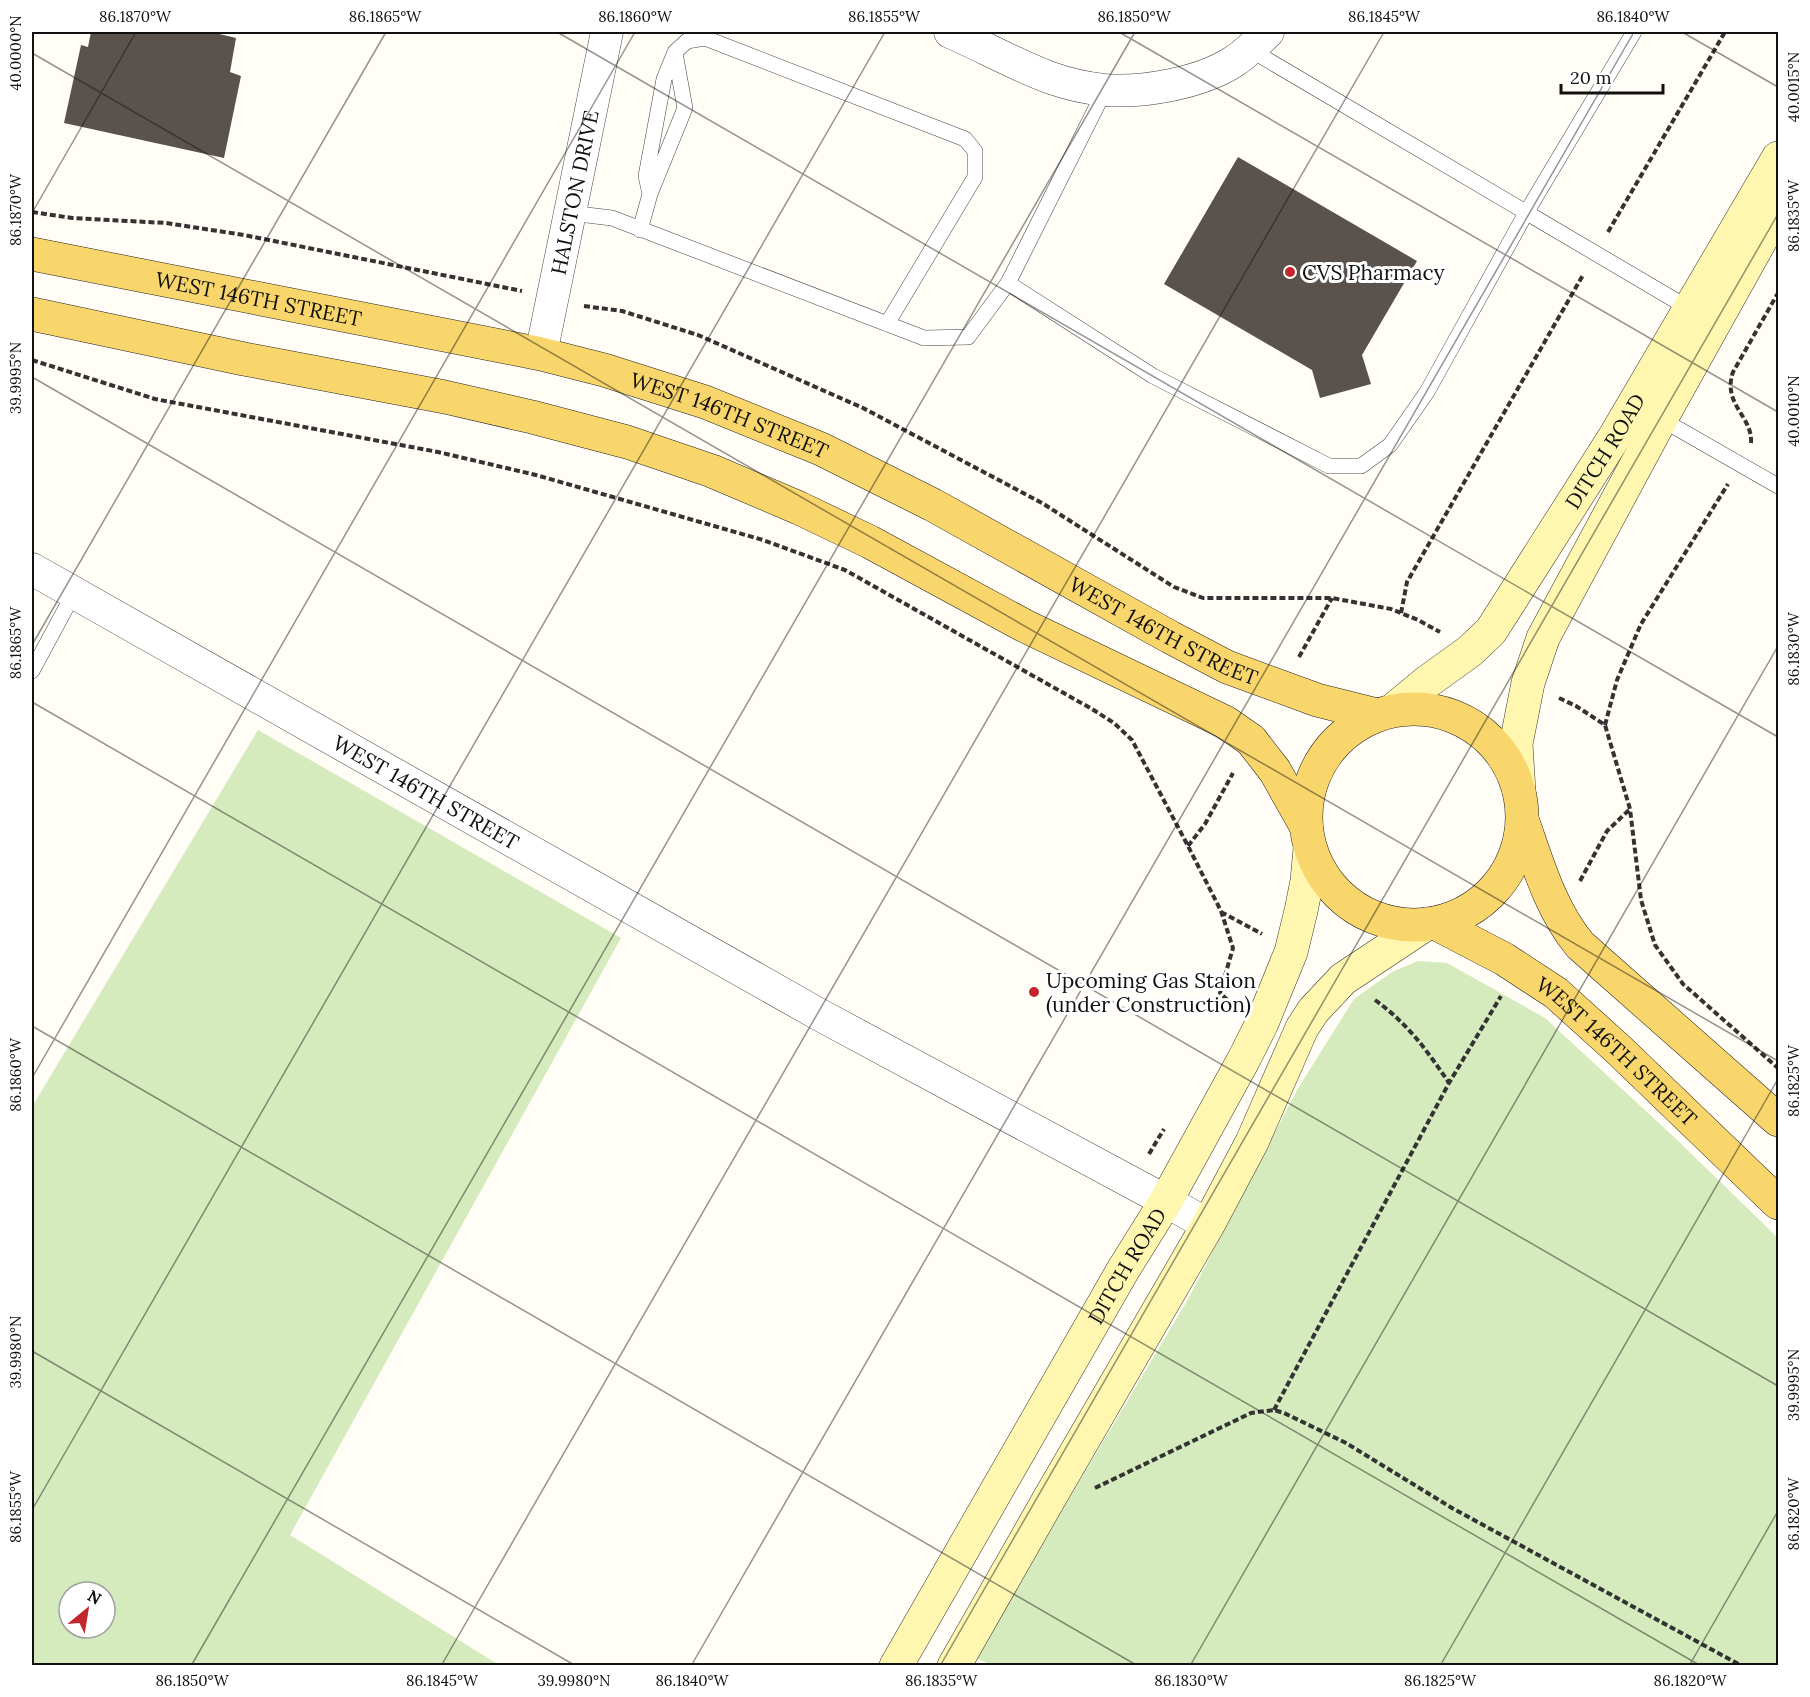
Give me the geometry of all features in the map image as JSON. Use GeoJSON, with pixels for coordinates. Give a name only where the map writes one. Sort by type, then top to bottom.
{"type":"FeatureCollection","features":[{"type":"Feature","properties":{"kind":"main road","name":"WEST 146TH STREET"},"geometry":{"type":"LineString","coordinates":[[32,254],[540,354],[604,370],[705,402],[821,449],[933,505],[1227,667],[1317,700],[1385,713]]}},
{"type":"Feature","properties":{"kind":"main road"},"geometry":{"type":"LineString","coordinates":[[32,314],[244,359],[445,397],[532,417],[627,442],[750,486],[800,508],[870,542],[1023,625],[1225,722],[1251,740],[1275,771],[1308,837],[1317,863],[1330,884],[1348,902],[1362,911],[1393,923],[1431,924],[1463,914],[1497,887],[1513,863],[1518,849],[1521,806]]}},
{"type":"Feature","properties":{"kind":"main road"},"geometry":{"type":"LineString","coordinates":[[1308,837],[1306,808],[1314,774],[1333,744],[1346,732],[1385,713],[1426,709],[1458,718],[1473,726],[1486,736],[1502,754],[1514,775],[1521,806],[1553,903],[1570,933],[1580,945],[1779,1120]]}},
{"type":"Feature","properties":{"kind":"main road","name":"WEST 146TH STREET"},"geometry":{"type":"LineString","coordinates":[[1431,924],[1511,963],[1556,993],[1779,1203]]}},
{"type":"Feature","properties":{"kind":"street","name":"HALSTON DRIVE"},"geometry":{"type":"LineString","coordinates":[[540,354],[607,32]]}},
{"type":"Feature","properties":{"kind":"street"},"geometry":{"type":"LineString","coordinates":[[950,32],[1049,77],[1079,86],[1105,90],[1160,87],[1211,74],[1234,61],[1258,40]]}},
{"type":"Feature","properties":{"kind":"street","name":"DITCH ROAD"},"geometry":{"type":"LineString","coordinates":[[1385,713],[1470,651],[1491,631],[1615,436],[1779,158]]}},
{"type":"Feature","properties":{"kind":"street","name":"DITCH ROAD"},"geometry":{"type":"LineString","coordinates":[[1521,806],[1516,744],[1528,683],[1542,638],[1779,209]]}},
{"type":"Feature","properties":{"kind":"street","name":"WEST 146TH STREET"},"geometry":{"type":"LineString","coordinates":[[32,569],[820,1015],[1208,1225]]}},
{"type":"Feature","properties":{"kind":"street","name":"DITCH ROAD"},"geometry":{"type":"LineString","coordinates":[[896,1665],[1123,1270],[1166,1201],[1262,1023],[1291,952],[1307,881],[1308,837]]}},
{"type":"Feature","properties":{"kind":"street"},"geometry":{"type":"LineString","coordinates":[[954,1665],[1208,1225],[1252,1142],[1302,1028],[1313,1011],[1343,979],[1431,924]]}},
{"type":"Feature","properties":{"kind":"lane"},"geometry":{"type":"LineString","coordinates":[[1008,283],[1153,376],[1329,466],[1361,466],[1390,446],[1427,392],[1526,213],[1634,32]]}},
{"type":"Feature","properties":{"kind":"lane"},"geometry":{"type":"LineString","coordinates":[[650,194],[646,176],[664,79],[675,52],[687,41],[705,38],[965,139],[975,151],[975,177],[887,324]]}},
{"type":"Feature","properties":{"kind":"lane"},"geometry":{"type":"LineString","coordinates":[[1258,40],[1526,213],[1690,309]]}},
{"type":"Feature","properties":{"kind":"lane"},"geometry":{"type":"LineString","coordinates":[[640,230],[650,194],[685,108],[675,52]]}},
{"type":"Feature","properties":{"kind":"lane"},"geometry":{"type":"LineString","coordinates":[[570,213],[612,218],[924,338],[968,337],[1008,283],[1105,90]]}},
{"type":"Feature","properties":{"kind":"lane"},"geometry":{"type":"LineString","coordinates":[[1661,419],[1779,486]]}},
{"type":"Feature","properties":{"kind":"lane"},"geometry":{"type":"LineString","coordinates":[[32,671],[74,593]]}},
{"type":"Feature","properties":{"kind":"path"},"geometry":{"type":"LineString","coordinates":[[1401,613],[1407,582],[1725,32]]}},
{"type":"Feature","properties":{"kind":"path"},"geometry":{"type":"LineString","coordinates":[[32,212],[72,218],[166,223],[244,235],[507,288]]}},
{"type":"Feature","properties":{"kind":"path"},"geometry":{"type":"LineString","coordinates":[[1779,293],[1733,372],[1729,384],[1732,396],[1752,434],[1750,445],[1740,465],[1641,624],[1617,680],[1605,725],[1630,809],[1641,900],[1655,945],[1683,984],[1779,1068]]}},
{"type":"Feature","properties":{"kind":"path"},"geometry":{"type":"LineString","coordinates":[[597,309],[622,311],[698,335],[863,408],[1042,503],[1174,587],[1203,598],[1332,598],[1391,609],[1418,620],[1444,635]]}},
{"type":"Feature","properties":{"kind":"path"},"geometry":{"type":"LineString","coordinates":[[32,360],[155,399],[438,452],[536,475],[763,540],[845,570],[1082,703],[1114,723],[1132,741],[1221,911],[1233,948],[1220,993],[1233,1005],[1230,1014]]}},
{"type":"Feature","properties":{"kind":"path"},"geometry":{"type":"LineString","coordinates":[[1297,661],[1332,598]]}},
{"type":"Feature","properties":{"kind":"path"},"geometry":{"type":"LineString","coordinates":[[1576,706],[1605,725]]}},
{"type":"Feature","properties":{"kind":"path"},"geometry":{"type":"LineString","coordinates":[[1188,846],[1205,824],[1235,771]]}},
{"type":"Feature","properties":{"kind":"path"},"geometry":{"type":"LineString","coordinates":[[1576,889],[1607,831],[1630,809]]}},
{"type":"Feature","properties":{"kind":"path"},"geometry":{"type":"LineString","coordinates":[[1221,911],[1267,938]]}},
{"type":"Feature","properties":{"kind":"path"},"geometry":{"type":"LineString","coordinates":[[1274,1410],[1449,1083],[1504,992]]}},
{"type":"Feature","properties":{"kind":"path"},"geometry":{"type":"LineString","coordinates":[[1370,997],[1408,1028],[1449,1083]]}},
{"type":"Feature","properties":{"kind":"path"},"geometry":{"type":"LineString","coordinates":[[1133,1183],[1166,1125]]}},
{"type":"Feature","properties":{"kind":"path"},"geometry":{"type":"LineString","coordinates":[[1091,1491],[1251,1413],[1274,1410],[1294,1416],[1346,1443],[1452,1508],[1742,1665]]}},
{"type":"Feature","properties":{"kind":"green space"},"geometry":{"type":"Polygon","coordinates":[[[258,730],[621,938],[290,1535],[499,1665],[32,1665],[32,1107],[258,730]]]}},
{"type":"Feature","properties":{"kind":"green space"},"geometry":{"type":"Polygon","coordinates":[[[1418,961],[1447,963],[1545,1018],[1674,1137],[1778,1238],[1778,1665],[996,1666],[974,1658],[1187,1301],[1297,1090],[1354,999],[1392,972],[1418,961]]]}},
{"type":"Feature","properties":{"kind":"building"},"geometry":{"type":"Polygon","coordinates":[[[91,32],[211,32],[236,38],[230,72],[241,76],[224,158],[64,123],[81,45],[88,47],[91,32]]]}},
{"type":"Feature","properties":{"kind":"building","name":"CVS Pharmacy"},"geometry":{"type":"Polygon","coordinates":[[[1238,157],[1417,261],[1362,355],[1371,384],[1320,398],[1312,370],[1164,284],[1238,157]]]}},
{"type":"Feature","properties":{"kind":"place","name":"CVS Pharmacy"},"geometry":{"type":"Point","coordinates":[1290,272]}},
{"type":"Feature","properties":{"kind":"place","name":"Upcoming Gas Staion (under Construction)"},"geometry":{"type":"Point","coordinates":[1034,992]}}]}
